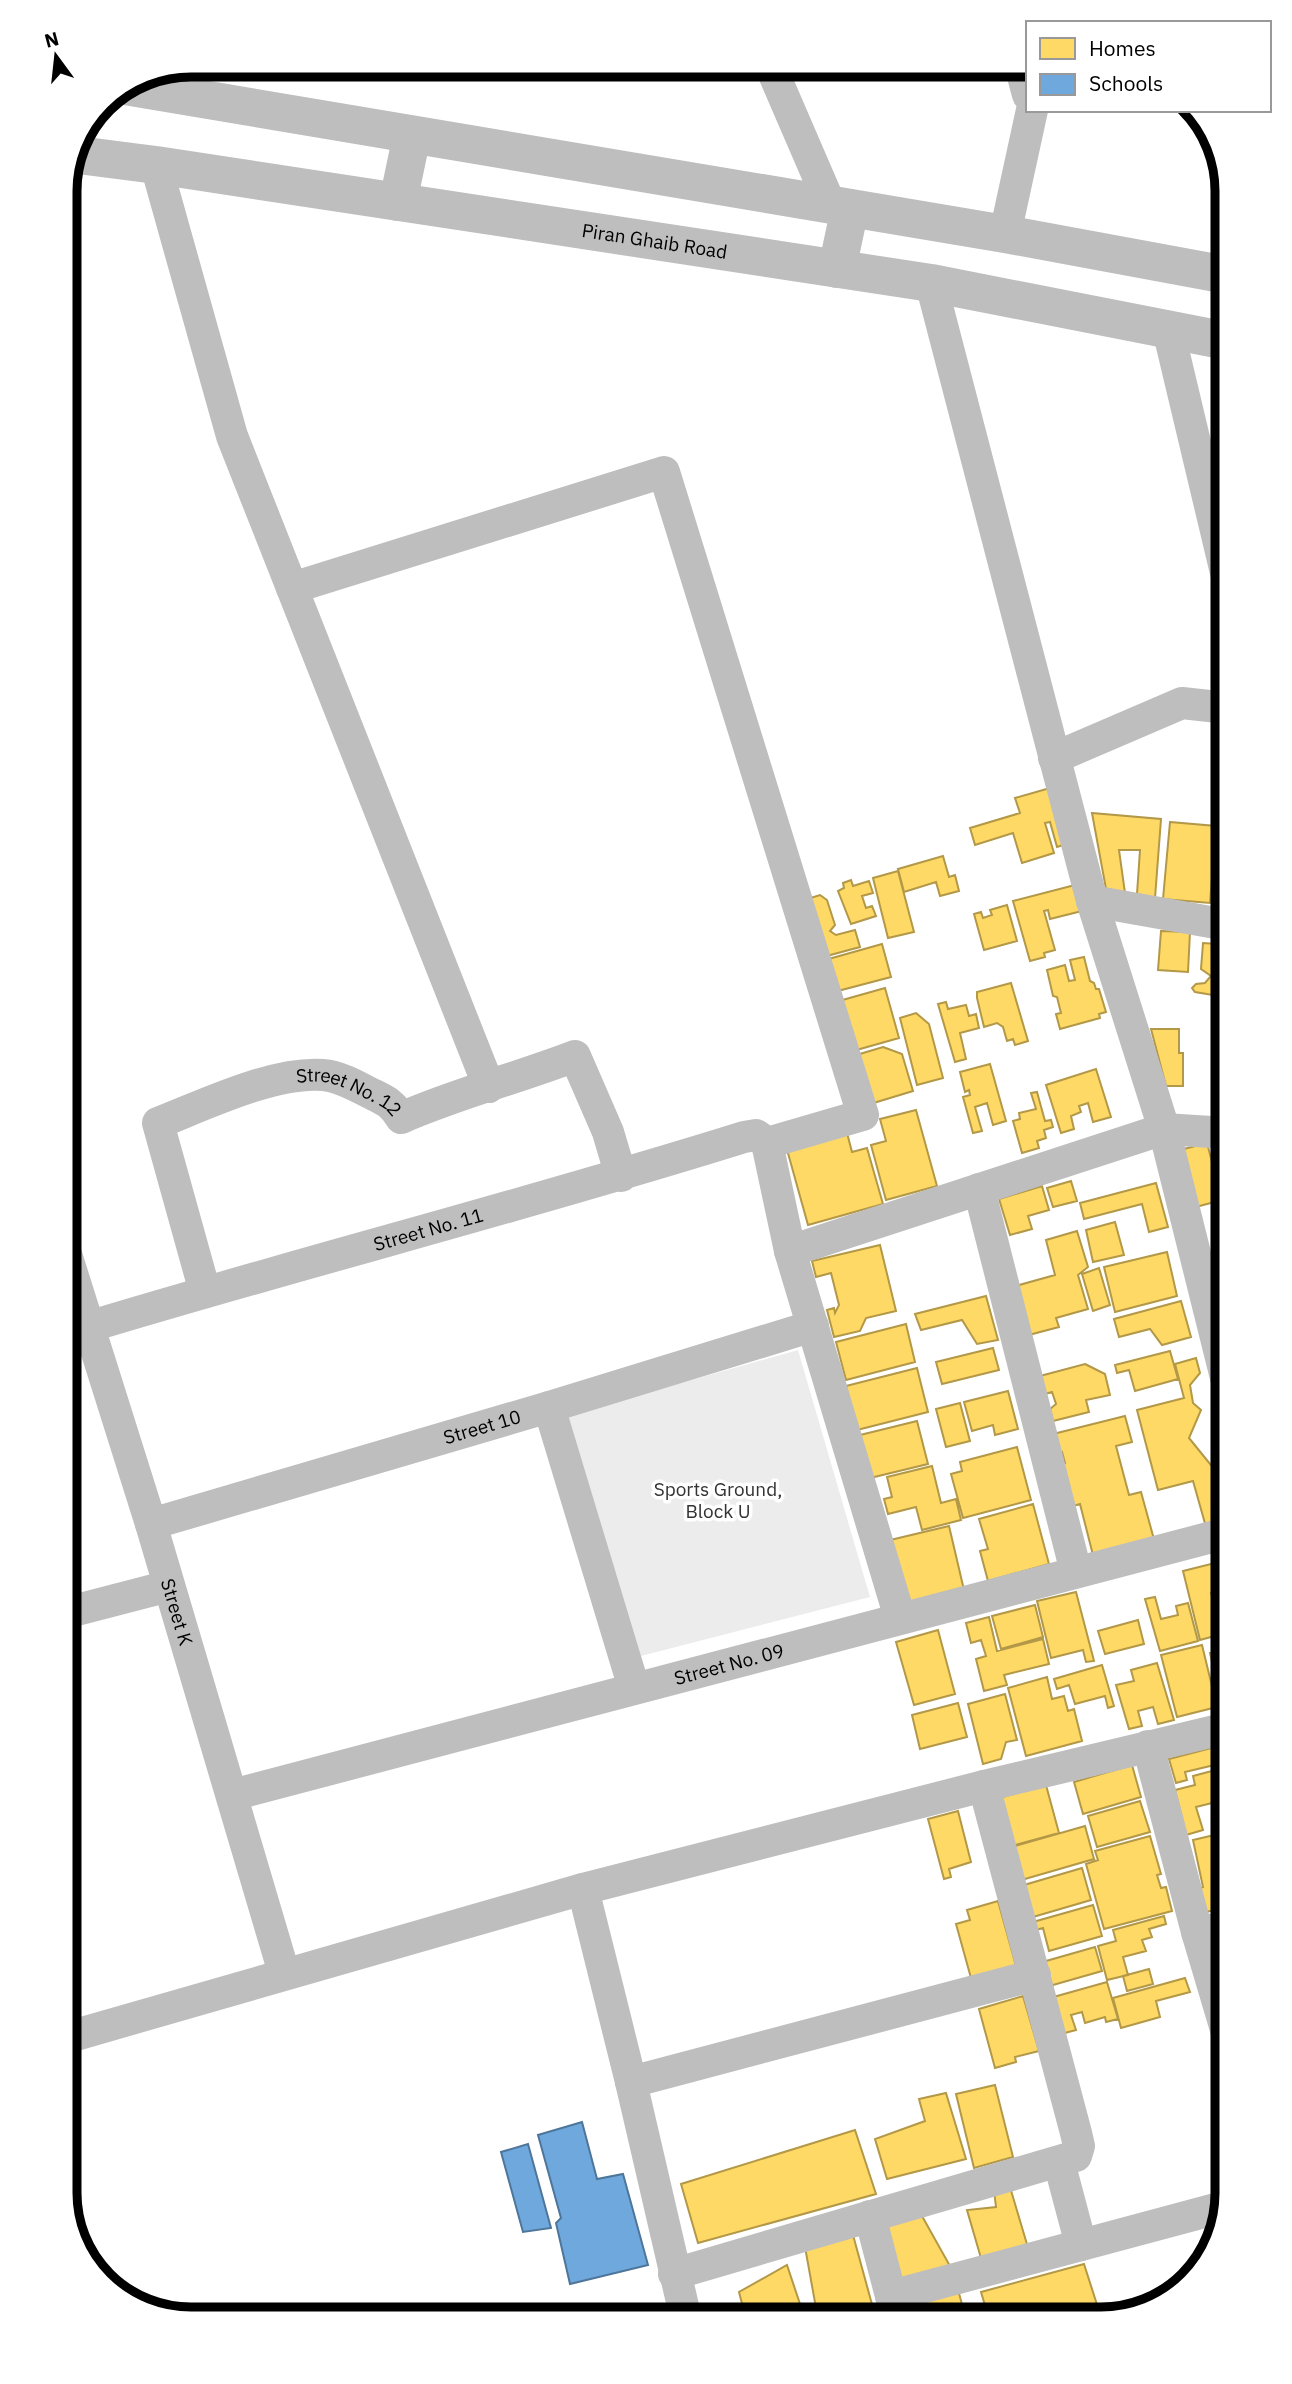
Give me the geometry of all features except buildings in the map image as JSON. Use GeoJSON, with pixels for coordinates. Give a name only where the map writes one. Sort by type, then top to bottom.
{"type":"FeatureCollection","features":[{"type":"Feature","properties":{"kind":"main road"},"geometry":{"type":"LineString","coordinates":[[141,89],[1005,234],[1215,273]]}},
{"type":"Feature","properties":{"kind":"main road"},"geometry":{"type":"LineString","coordinates":[[398,202],[412,135]]}},
{"type":"Feature","properties":{"kind":"main road","name":"Piran Ghaib Road"},"geometry":{"type":"LineString","coordinates":[[83,156],[930,283],[1215,339]]}},
{"type":"Feature","properties":{"kind":"main road"},"geometry":{"type":"LineString","coordinates":[[837,269],[840,206]]}},
{"type":"Feature","properties":{"kind":"street"},"geometry":{"type":"LineString","coordinates":[[776,77],[840,206]]}},
{"type":"Feature","properties":{"kind":"street"},"geometry":{"type":"LineString","coordinates":[[1005,234],[1032,112]]}},
{"type":"Feature","properties":{"kind":"street"},"geometry":{"type":"LineString","coordinates":[[156,165],[232,436],[489,1087]]}},
{"type":"Feature","properties":{"kind":"street"},"geometry":{"type":"LineString","coordinates":[[930,283],[1054,758],[1093,901],[1164,1129],[1215,1334]]}},
{"type":"Feature","properties":{"kind":"street"},"geometry":{"type":"LineString","coordinates":[[1168,329],[1215,527]]}},
{"type":"Feature","properties":{"kind":"street"},"geometry":{"type":"LineString","coordinates":[[292,588],[664,472],[863,1115],[766,1143],[790,1251],[900,1618]]}},
{"type":"Feature","properties":{"kind":"street"},"geometry":{"type":"LineString","coordinates":[[1054,758],[1182,703],[1215,707]]}},
{"type":"Feature","properties":{"kind":"street"},"geometry":{"type":"LineString","coordinates":[[1093,901],[1215,923]]}},
{"type":"Feature","properties":{"kind":"street","name":"Street No. 12"},"geometry":{"type":"LineString","coordinates":[[205,1292],[158,1123],[242,1091],[288,1077],[324,1075],[356,1086],[393,1104],[401,1118],[439,1102],[575,1056],[608,1132],[621,1175]]}},
{"type":"Feature","properties":{"kind":"street"},"geometry":{"type":"LineString","coordinates":[[790,1251],[1164,1129],[1215,1132]]}},
{"type":"Feature","properties":{"kind":"street","name":"Street No. 11"},"geometry":{"type":"LineString","coordinates":[[88,1327],[621,1175],[744,1137],[756,1135],[766,1143]]}},
{"type":"Feature","properties":{"kind":"street"},"geometry":{"type":"LineString","coordinates":[[979,1189],[1076,1572]]}},
{"type":"Feature","properties":{"kind":"street","name":"Street K"},"geometry":{"type":"LineString","coordinates":[[77,1291],[151,1524],[284,1973]]}},
{"type":"Feature","properties":{"kind":"street","name":"Street 10"},"geometry":{"type":"LineString","coordinates":[[151,1524],[813,1326]]}},
{"type":"Feature","properties":{"kind":"street"},"geometry":{"type":"LineString","coordinates":[[549,1407],[634,1688]]}},
{"type":"Feature","properties":{"kind":"street","name":"Street No. 09"},"geometry":{"type":"LineString","coordinates":[[232,1795],[1215,1536]]}},
{"type":"Feature","properties":{"kind":"street"},"geometry":{"type":"LineString","coordinates":[[77,1610],[169,1586]]}},
{"type":"Feature","properties":{"kind":"street"},"geometry":{"type":"LineString","coordinates":[[77,2034],[583,1889],[984,1786],[1215,1731]]}},
{"type":"Feature","properties":{"kind":"street"},"geometry":{"type":"LineString","coordinates":[[1148,1746],[1212,1929],[1215,1950]]}},
{"type":"Feature","properties":{"kind":"street"},"geometry":{"type":"LineString","coordinates":[[674,2274],[1076,2156],[1079,2146],[984,1786]]}},
{"type":"Feature","properties":{"kind":"street"},"geometry":{"type":"LineString","coordinates":[[583,1889],[683,2307]]}},
{"type":"Feature","properties":{"kind":"street"},"geometry":{"type":"LineString","coordinates":[[631,2082],[1035,1975]]}},
{"type":"Feature","properties":{"kind":"street"},"geometry":{"type":"LineString","coordinates":[[1059,2162],[1081,2245]]}},
{"type":"Feature","properties":{"kind":"street"},"geometry":{"type":"LineString","coordinates":[[897,2307],[1081,2245],[1214,2209]]}},
{"type":"Feature","properties":{"kind":"street"},"geometry":{"type":"LineString","coordinates":[[870,2216],[894,2307]]}},
{"type":"Feature","properties":{"kind":"green space","name":"Sports Ground, Block U"},"geometry":{"type":"Polygon","coordinates":[[[798,1350],[870,1597],[641,1656],[568,1415],[798,1350]]]}}]}
